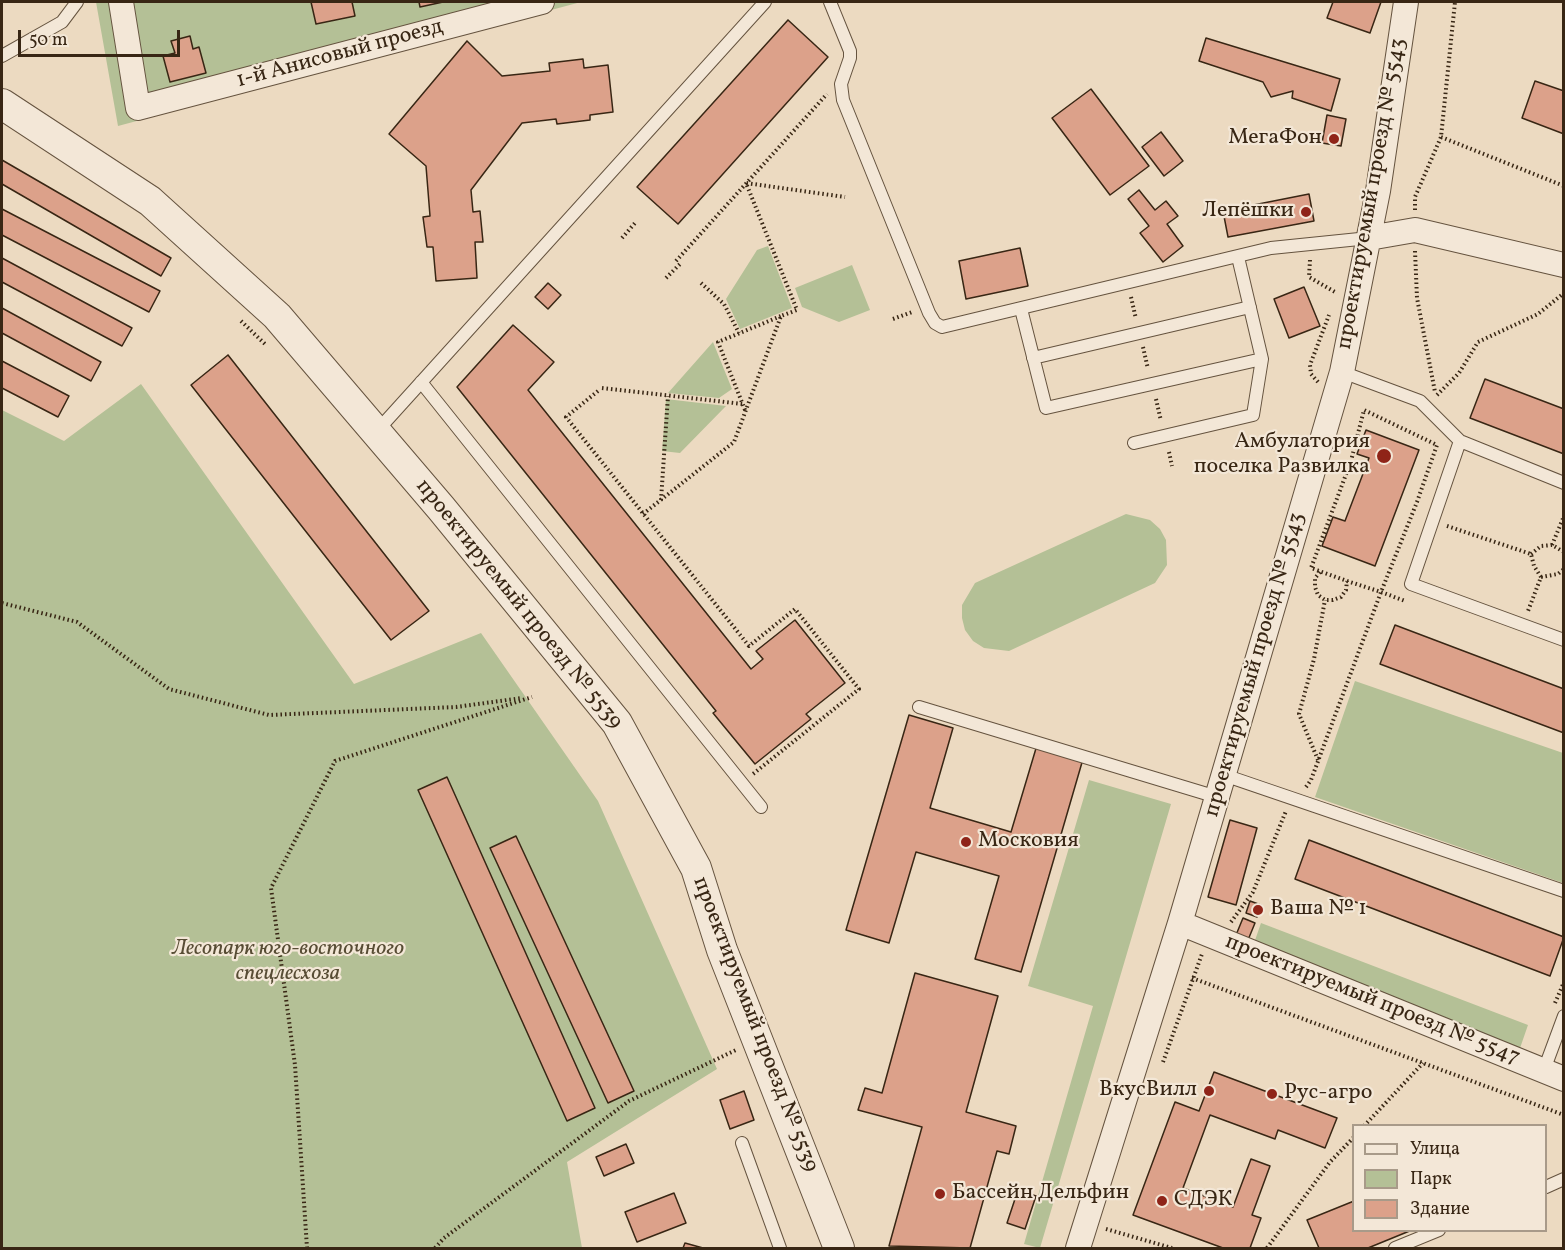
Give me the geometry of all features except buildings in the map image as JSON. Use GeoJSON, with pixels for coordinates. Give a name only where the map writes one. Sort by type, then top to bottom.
{"type":"FeatureCollection","features":[{"type":"Feature","properties":{"kind":"street","name":"1-й Анисовый проезд"},"geometry":{"type":"LineString","coordinates":[[121,2],[138,108],[542,2]]}},
{"type":"Feature","properties":{"kind":"street","name":"проектируемый проезд № 5543"},"geometry":{"type":"LineString","coordinates":[[1078,1248],[1221,786],[1369,238],[1406,2]]}},
{"type":"Feature","properties":{"kind":"street","name":"проектируемый проезд № 5539"},"geometry":{"type":"LineString","coordinates":[[2,104],[150,201],[277,316],[617,723],[696,868],[723,950],[839,1248]]}},
{"type":"Feature","properties":{"kind":"street"},"geometry":{"type":"LineString","coordinates":[[1369,238],[1415,230],[1563,265]]}},
{"type":"Feature","properties":{"kind":"street","name":"проектируемый проезд № 5547"},"geometry":{"type":"LineString","coordinates":[[1180,923],[1553,1075]]}},
{"type":"Feature","properties":{"kind":"lane"},"geometry":{"type":"LineString","coordinates":[[2,56],[62,22],[77,2]]}},
{"type":"Feature","properties":{"kind":"lane"},"geometry":{"type":"LineString","coordinates":[[376,432],[765,2]]}},
{"type":"Feature","properties":{"kind":"lane"},"geometry":{"type":"LineString","coordinates":[[830,2],[850,51],[840,89],[847,111],[935,322],[942,327],[1271,248],[1369,238]]}},
{"type":"Feature","properties":{"kind":"lane"},"geometry":{"type":"LineString","coordinates":[[1134,443],[1253,415],[1262,359],[1238,257]]}},
{"type":"Feature","properties":{"kind":"lane"},"geometry":{"type":"LineString","coordinates":[[1033,358],[1250,307]]}},
{"type":"Feature","properties":{"kind":"lane"},"geometry":{"type":"LineString","coordinates":[[1021,309],[1046,408],[1262,359]]}},
{"type":"Feature","properties":{"kind":"lane"},"geometry":{"type":"LineString","coordinates":[[1331,378],[1420,401],[1460,441],[1563,483]]}},
{"type":"Feature","properties":{"kind":"lane"},"geometry":{"type":"LineString","coordinates":[[422,382],[761,807]]}},
{"type":"Feature","properties":{"kind":"lane"},"geometry":{"type":"LineString","coordinates":[[1460,441],[1411,584],[1563,640]]}},
{"type":"Feature","properties":{"kind":"lane"},"geometry":{"type":"LineString","coordinates":[[919,706],[1221,786],[1297,800],[1563,891]]}},
{"type":"Feature","properties":{"kind":"lane"},"geometry":{"type":"LineString","coordinates":[[1553,1075],[1563,1016]]}},
{"type":"Feature","properties":{"kind":"lane"},"geometry":{"type":"LineString","coordinates":[[742,1143],[780,1248]]}},
{"type":"Feature","properties":{"kind":"lane"},"geometry":{"type":"LineString","coordinates":[[1547,1186],[1563,1179]]}},
{"type":"Feature","properties":{"kind":"lane"},"geometry":{"type":"LineString","coordinates":[[1395,1248],[1434,1232]]}},
{"type":"Feature","properties":{"kind":"path"},"geometry":{"type":"LineString","coordinates":[[1455,2],[1441,137],[1415,197],[1417,298],[1436,395],[1459,373],[1478,342],[1538,314],[1563,293]]}},
{"type":"Feature","properties":{"kind":"path"},"geometry":{"type":"LineString","coordinates":[[666,279],[746,183],[827,94],[840,89]]}},
{"type":"Feature","properties":{"kind":"path"},"geometry":{"type":"LineString","coordinates":[[1441,137],[1563,186]]}},
{"type":"Feature","properties":{"kind":"path"},"geometry":{"type":"LineString","coordinates":[[746,183],[845,197]]}},
{"type":"Feature","properties":{"kind":"path"},"geometry":{"type":"LineString","coordinates":[[745,411],[718,342],[797,310],[746,183]]}},
{"type":"Feature","properties":{"kind":"path"},"geometry":{"type":"LineString","coordinates":[[622,238],[636,223]]}},
{"type":"Feature","properties":{"kind":"path"},"geometry":{"type":"LineString","coordinates":[[1311,244],[1309,277],[1337,293],[1333,304]]}},
{"type":"Feature","properties":{"kind":"path"},"geometry":{"type":"LineString","coordinates":[[701,283],[724,304],[739,333]]}},
{"type":"Feature","properties":{"kind":"path"},"geometry":{"type":"LineString","coordinates":[[1329,314],[1310,365],[1314,379],[1331,378]]}},
{"type":"Feature","properties":{"kind":"path"},"geometry":{"type":"LineString","coordinates":[[236,316],[269,349]]}},
{"type":"Feature","properties":{"kind":"path"},"geometry":{"type":"LineString","coordinates":[[643,514],[734,442],[782,316]]}},
{"type":"Feature","properties":{"kind":"path"},"geometry":{"type":"LineString","coordinates":[[742,783],[859,689],[795,609],[749,646],[566,417],[600,390],[743,404]]}},
{"type":"Feature","properties":{"kind":"path"},"geometry":{"type":"LineString","coordinates":[[661,500],[668,396]]}},
{"type":"Feature","properties":{"kind":"path"},"geometry":{"type":"LineString","coordinates":[[1159,1072],[1199,956],[1218,939],[1253,892],[1282,815],[1297,800],[1311,780],[1437,445],[1364,410]]}},
{"type":"Feature","properties":{"kind":"path"},"geometry":{"type":"LineString","coordinates":[[1552,544],[1563,516]]}},
{"type":"Feature","properties":{"kind":"path"},"geometry":{"type":"LineString","coordinates":[[1531,554],[1541,546],[1552,544],[1563,552]]}},
{"type":"Feature","properties":{"kind":"path"},"geometry":{"type":"LineString","coordinates":[[1541,577],[1558,574],[1563,569]]}},
{"type":"Feature","properties":{"kind":"path"},"geometry":{"type":"LineString","coordinates":[[1320,572],[1316,578],[1315,587],[1318,595],[1325,600],[1341,597],[1346,590],[1347,581]]}},
{"type":"Feature","properties":{"kind":"path"},"geometry":{"type":"LineString","coordinates":[[1318,761],[1299,714],[1314,659],[1325,600]]}},
{"type":"Feature","properties":{"kind":"path"},"geometry":{"type":"LineString","coordinates":[[2,603],[77,622],[169,689],[269,715],[456,707],[532,697],[335,761],[270,888],[295,1065],[307,1248]]}},
{"type":"Feature","properties":{"kind":"path"},"geometry":{"type":"LineString","coordinates":[[1192,978],[1563,1115]]}},
{"type":"Feature","properties":{"kind":"path"},"geometry":{"type":"LineString","coordinates":[[435,1248],[444,1238],[629,1101],[758,1040]]}},
{"type":"Feature","properties":{"kind":"path"},"geometry":{"type":"LineString","coordinates":[[1365,1124],[1423,1063]]}},
{"type":"Feature","properties":{"kind":"path"},"geometry":{"type":"LineString","coordinates":[[1267,1248],[1330,1162],[1352,1138]]}},
{"type":"Feature","properties":{"kind":"path"},"geometry":{"type":"LineString","coordinates":[[1102,1238],[1108,1222]]}},
{"type":"Feature","properties":{"kind":"path"},"geometry":{"type":"LineString","coordinates":[[1106,1228],[1172,1248]]}},
{"type":"Feature","properties":{"kind":"green space"},"geometry":{"type":"Polygon","coordinates":[[[96,2],[581,2],[118,126],[96,2]]]}},
{"type":"Feature","properties":{"kind":"green space"},"geometry":{"type":"Polygon","coordinates":[[[768,246],[792,308],[740,329],[726,299],[757,250],[768,246]]]}},
{"type":"Feature","properties":{"kind":"green space"},"geometry":{"type":"Polygon","coordinates":[[[852,265],[870,310],[839,322],[802,307],[795,288],[852,265]]]}},
{"type":"Feature","properties":{"kind":"green space"},"geometry":{"type":"Polygon","coordinates":[[[713,342],[732,389],[719,398],[668,393],[713,342]]]}},
{"type":"Feature","properties":{"kind":"green space","name":"Лесопарк юго-восточного спецлесхоза"},"geometry":{"type":"Polygon","coordinates":[[[141,384],[354,684],[481,633],[598,801],[717,1069],[567,1162],[582,1248],[2,1248],[2,410],[64,441],[141,384]]]}},
{"type":"Feature","properties":{"kind":"green space"},"geometry":{"type":"Polygon","coordinates":[[[666,399],[726,406],[680,453],[662,451],[666,399]]]}},
{"type":"Feature","properties":{"kind":"green space"},"geometry":{"type":"Polygon","coordinates":[[[1126,514],[1150,520],[1160,529],[1166,540],[1167,565],[1155,583],[1009,651],[984,648],[973,641],[965,630],[962,605],[975,583],[1126,514]]]}},
{"type":"Feature","properties":{"kind":"green space"},"geometry":{"type":"Polygon","coordinates":[[[1355,681],[1563,753],[1563,883],[1315,797],[1355,681]]]}},
{"type":"Feature","properties":{"kind":"green space"},"geometry":{"type":"Polygon","coordinates":[[[1089,780],[1171,804],[1040,1248],[1024,1244],[1093,1006],[1028,986],[1089,780]]]}},
{"type":"Feature","properties":{"kind":"green space"},"geometry":{"type":"Polygon","coordinates":[[[1261,923],[1528,1025],[1519,1051],[1252,949],[1261,923]]]}},
{"type":"Feature","properties":{"kind":"place","name":"МегаФон"},"geometry":{"type":"Point","coordinates":[1334,139]}},
{"type":"Feature","properties":{"kind":"place","name":"Лепёшки"},"geometry":{"type":"Point","coordinates":[1306,212]}},
{"type":"Feature","properties":{"kind":"place","name":"Амбулатория поселка Развилка"},"geometry":{"type":"Point","coordinates":[1384,456]}},
{"type":"Feature","properties":{"kind":"place","name":"Московия"},"geometry":{"type":"Point","coordinates":[966,842]}},
{"type":"Feature","properties":{"kind":"place","name":"Ваша № 1"},"geometry":{"type":"Point","coordinates":[1258,910]}},
{"type":"Feature","properties":{"kind":"place","name":"ВкусВилл"},"geometry":{"type":"Point","coordinates":[1209,1091]}},
{"type":"Feature","properties":{"kind":"place","name":"Рус-агро"},"geometry":{"type":"Point","coordinates":[1272,1094]}},
{"type":"Feature","properties":{"kind":"place","name":"Бассейн Дельфин"},"geometry":{"type":"Point","coordinates":[940,1194]}},
{"type":"Feature","properties":{"kind":"place","name":"СДЭК"},"geometry":{"type":"Point","coordinates":[1162,1201]}}]}
